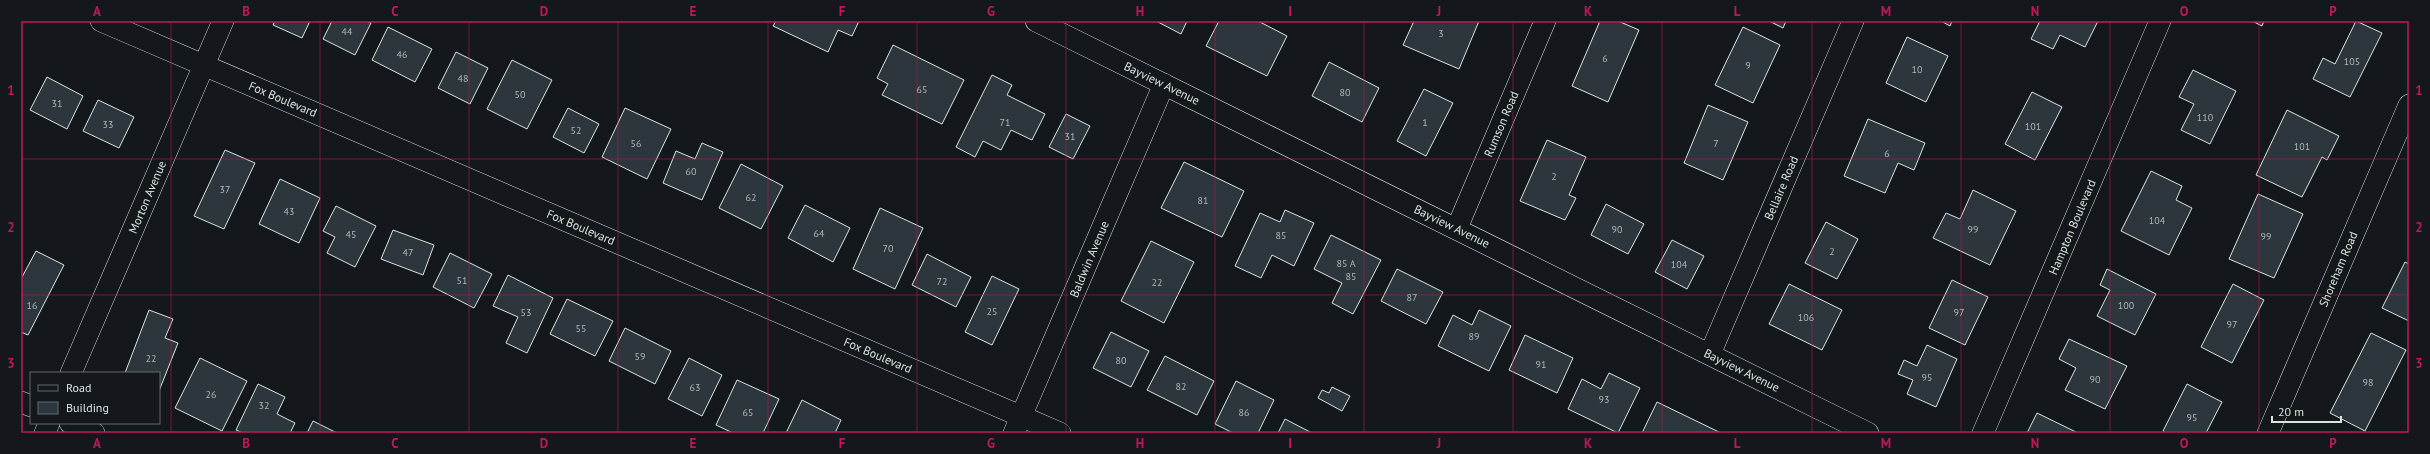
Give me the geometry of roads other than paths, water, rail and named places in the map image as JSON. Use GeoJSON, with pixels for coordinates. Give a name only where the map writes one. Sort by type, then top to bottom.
{"type":"FeatureCollection","features":[{"type":"Feature","properties":{"kind":"street","name":"Fox Boulevard"},"geometry":{"type":"LineString","coordinates":[[101,21],[204,65],[1018,425],[1060,433]]}},
{"type":"Feature","properties":{"kind":"street","name":"Morton Avenue"},"geometry":{"type":"LineString","coordinates":[[71,372],[223,21]]}},
{"type":"Feature","properties":{"kind":"street","name":"Bayview Avenue"},"geometry":{"type":"LineString","coordinates":[[1036,21],[1457,228],[1868,433]]}},
{"type":"Feature","properties":{"kind":"street","name":"Rumson Road"},"geometry":{"type":"LineString","coordinates":[[1457,228],[1545,21]]}},
{"type":"Feature","properties":{"kind":"street","name":"Bellaire Road"},"geometry":{"type":"LineString","coordinates":[[1710,354],[1853,21]]}},
{"type":"Feature","properties":{"kind":"street","name":"Hampton Boulevard"},"geometry":{"type":"LineString","coordinates":[[1983,433],[2160,21]]}},
{"type":"Feature","properties":{"kind":"street","name":"Baldwin Avenue"},"geometry":{"type":"LineString","coordinates":[[1018,425],[1164,84]]}},
{"type":"Feature","properties":{"kind":"street","name":"Shoreham Road"},"geometry":{"type":"LineString","coordinates":[[2268,433],[2409,105]]}},
{"type":"Feature","properties":{"kind":"street"},"geometry":{"type":"LineString","coordinates":[[72,424],[94,433]]}}]}
